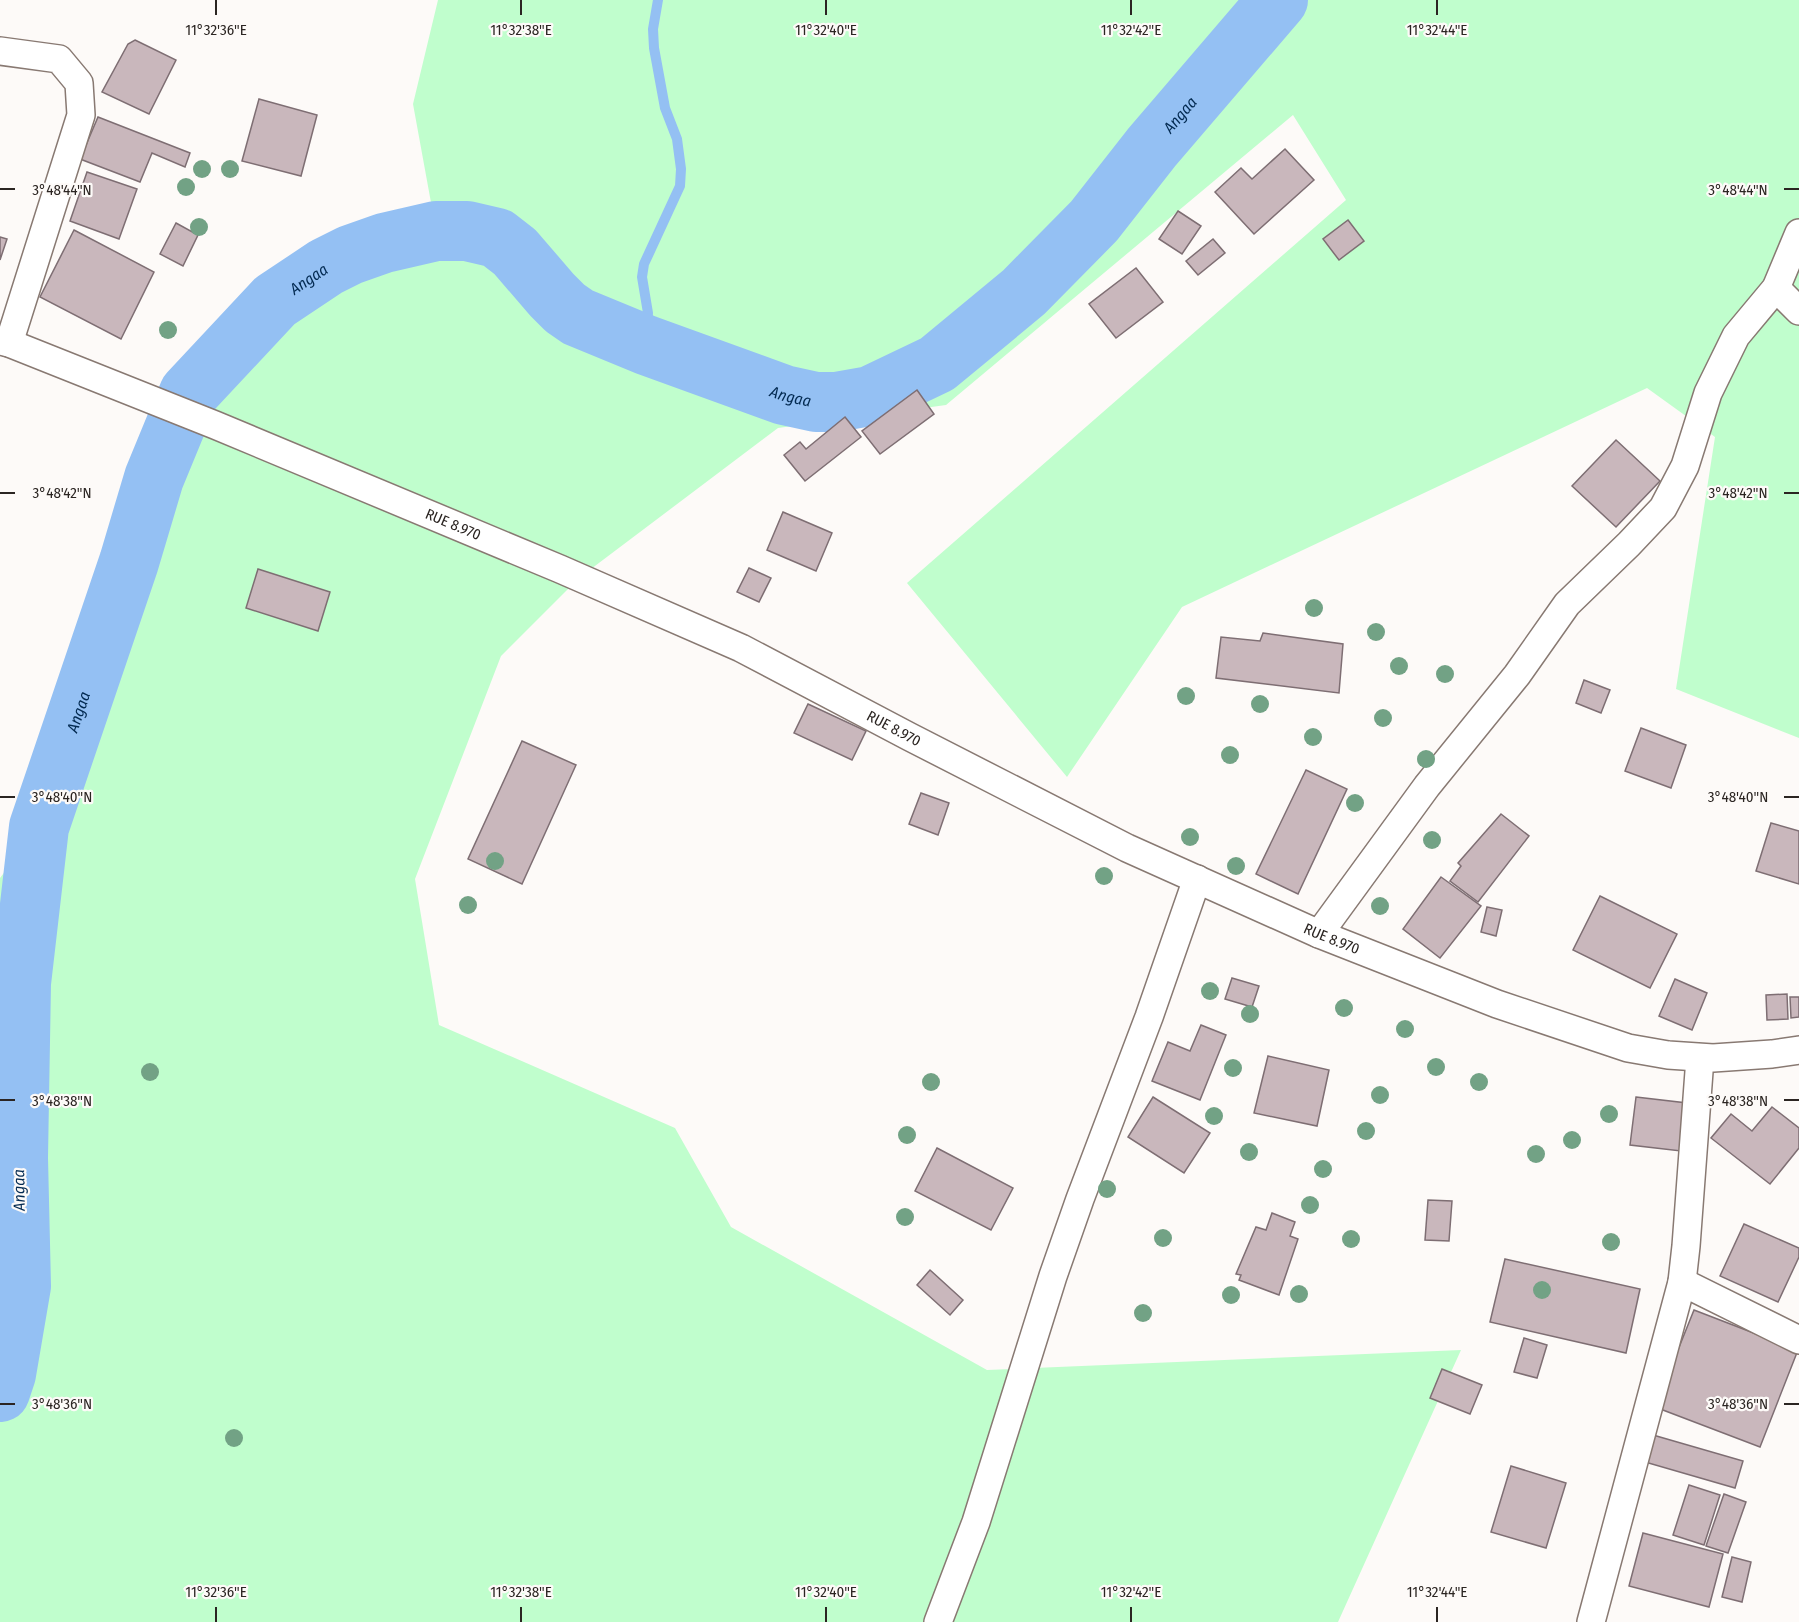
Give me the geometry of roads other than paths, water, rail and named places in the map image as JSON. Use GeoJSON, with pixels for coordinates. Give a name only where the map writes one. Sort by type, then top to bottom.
{"type":"FeatureCollection","features":[{"type":"Feature","properties":{"kind":"street"},"geometry":{"type":"LineString","coordinates":[[0,51],[58,59],[79,83],[81,115],[4,342]]}},
{"type":"Feature","properties":{"kind":"street"},"geometry":{"type":"LineString","coordinates":[[1319,934],[1427,786],[1517,675],[1568,604],[1663,508],[1686,466],[1708,393],[1736,336],[1776,288],[1799,233]]}},
{"type":"Feature","properties":{"kind":"street"},"geometry":{"type":"LineString","coordinates":[[1776,288],[1799,311]]}},
{"type":"Feature","properties":{"kind":"street","name":"RUE 8.970"},"geometry":{"type":"LineString","coordinates":[[4,342],[215,425],[741,648],[1127,848],[1319,934],[1497,1004],[1628,1048],[1700,1058],[1772,1054],[1799,1050]]}},
{"type":"Feature","properties":{"kind":"street"},"geometry":{"type":"LineString","coordinates":[[938,1622],[975,1522],[1073,1221],[1149,1017],[1197,879]]}},
{"type":"Feature","properties":{"kind":"street"},"geometry":{"type":"LineString","coordinates":[[1591,1622],[1682,1282],[1700,1058]]}},
{"type":"Feature","properties":{"kind":"street"},"geometry":{"type":"LineString","coordinates":[[1682,1282],[1799,1340]]}},
{"type":"Feature","properties":{"kind":"waterway"},"geometry":{"type":"LineString","coordinates":[[646,345],[648,313],[642,277],[644,264],[680,186],[681,169],[677,139],[665,108],[654,48],[653,29],[658,0]]}},
{"type":"Feature","properties":{"kind":"waterway","name":"Angaa"},"geometry":{"type":"LineString","coordinates":[[0,1392],[6,1374],[21,1286],[18,1158],[21,983],[39,827],[129,562],[154,478],[189,393],[275,301],[326,267],[350,255],[384,243],[436,231],[467,231],[497,238],[515,252],[565,308],[578,317],[646,345],[784,395],[816,402],[836,402],[870,396],[937,364],[1024,292],[1094,221],[1152,147],[1278,0]]}}]}
